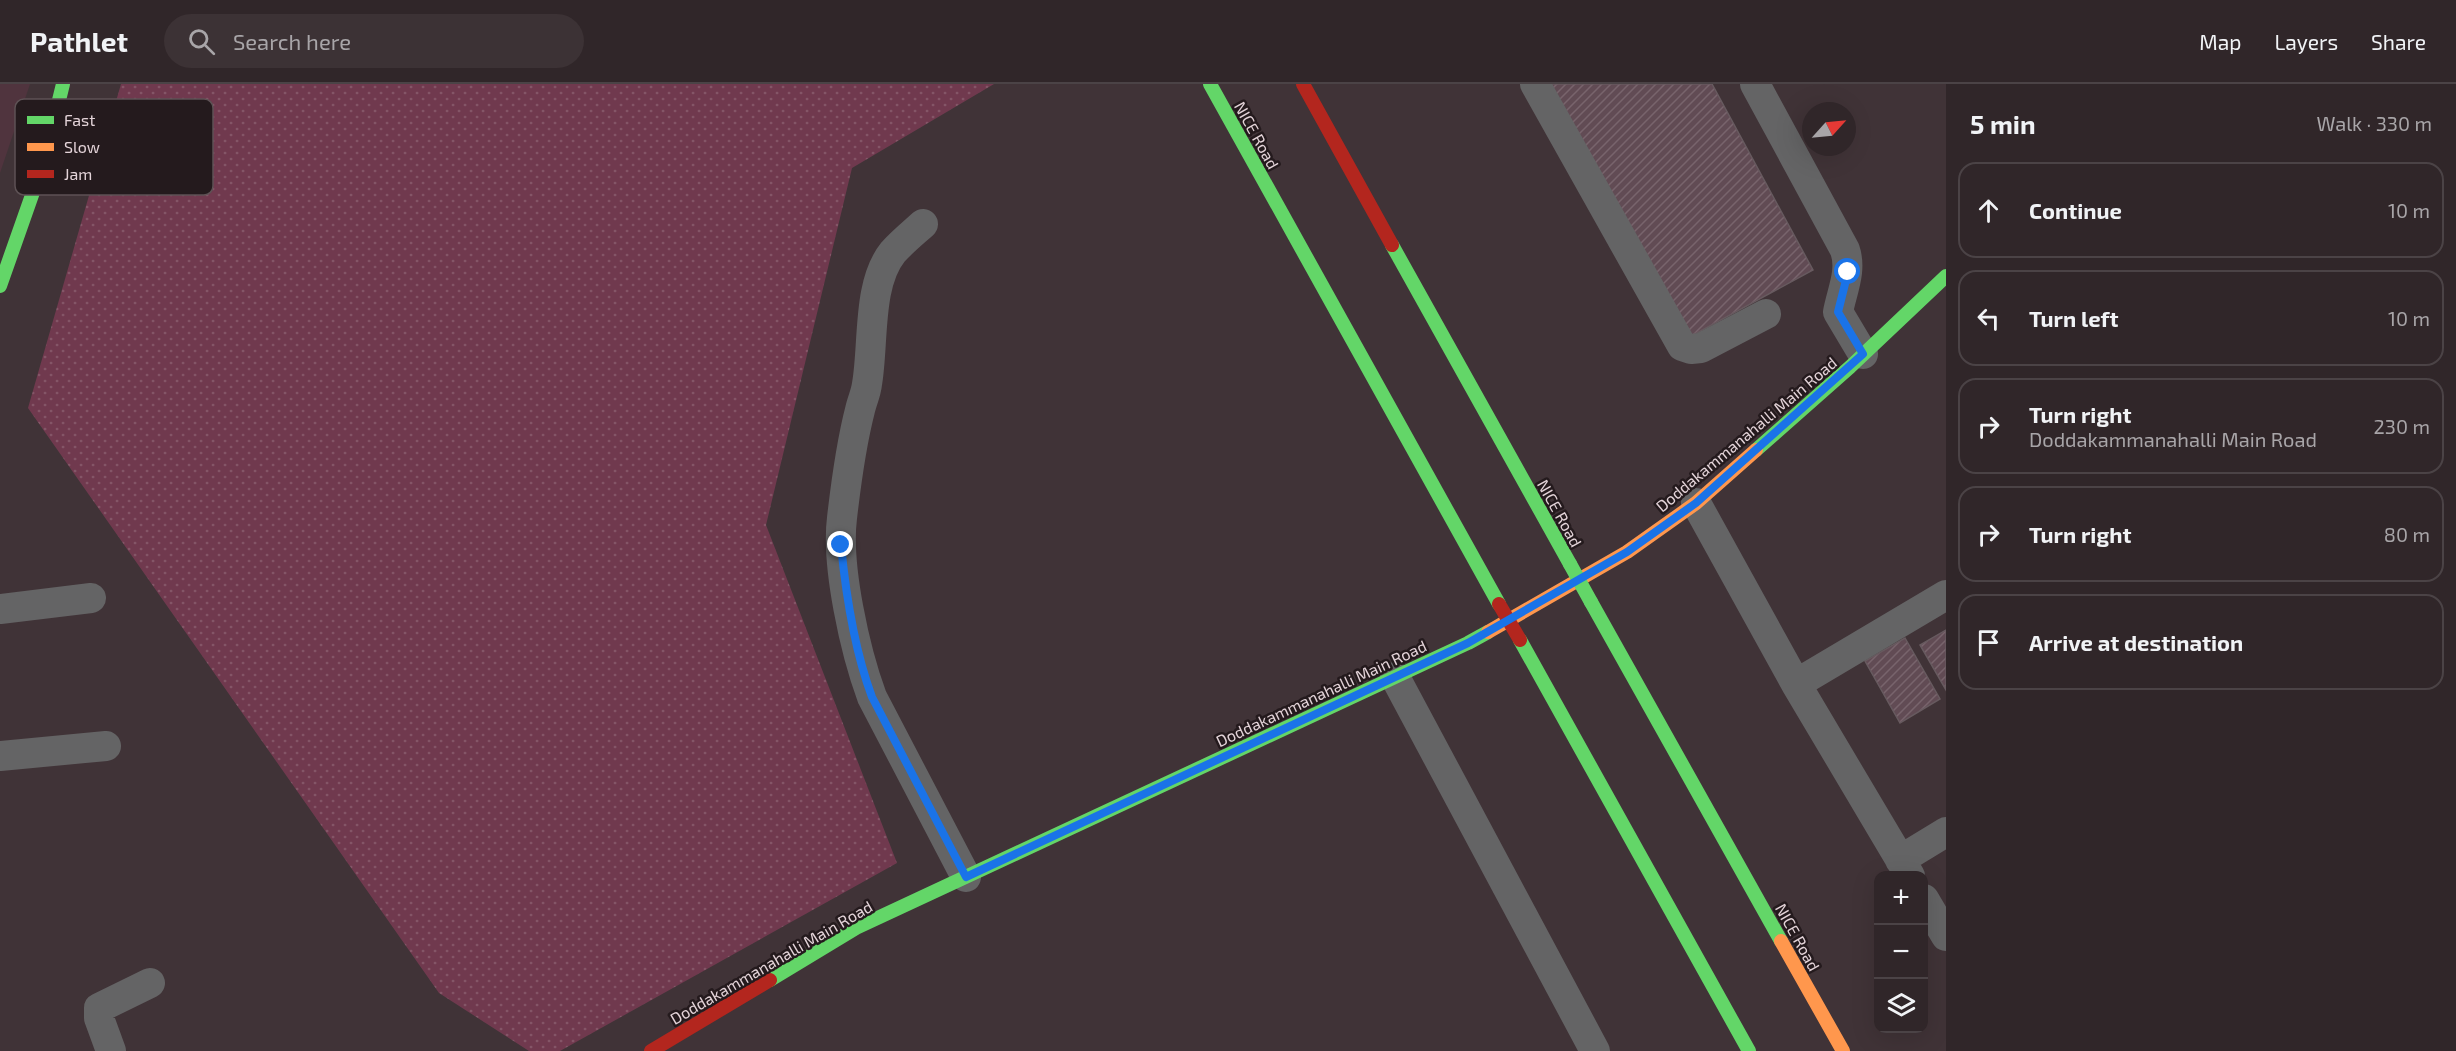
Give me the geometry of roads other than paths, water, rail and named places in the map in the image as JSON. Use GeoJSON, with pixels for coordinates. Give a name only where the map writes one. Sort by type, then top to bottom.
{"type":"FeatureCollection","features":[{"type":"Feature","properties":{"kind":"main road"},"geometry":{"type":"LineString","coordinates":[[60,99],[63,84]]}},
{"type":"Feature","properties":{"kind":"main road","name":"NICE Road"},"geometry":{"type":"LineString","coordinates":[[1210,84],[1749,1051]]}},
{"type":"Feature","properties":{"kind":"main road","name":"NICE Road"},"geometry":{"type":"LineString","coordinates":[[1303,84],[1843,1051]]}},
{"type":"Feature","properties":{"kind":"main road"},"geometry":{"type":"LineString","coordinates":[[0,286],[33,195]]}},
{"type":"Feature","properties":{"kind":"main road","name":"Doddakammanahalli Main Road"},"geometry":{"type":"LineString","coordinates":[[651,1051],[856,928],[1468,643],[1627,552],[1696,503],[1863,354],[1946,276]]}},
{"type":"Feature","properties":{"kind":"street"},"geometry":{"type":"LineString","coordinates":[[1535,84],[1676,339],[1682,346],[1691,349],[1701,348],[1766,314]]}},
{"type":"Feature","properties":{"kind":"street"},"geometry":{"type":"LineString","coordinates":[[1755,84],[1845,250],[1848,272],[1838,312],[1863,354]]}},
{"type":"Feature","properties":{"kind":"street"},"geometry":{"type":"LineString","coordinates":[[923,224],[893,252],[880,273],[876,294],[870,370],[858,422],[842,519],[841,545],[863,674],[872,697],[966,877]]}},
{"type":"Feature","properties":{"kind":"street"},"geometry":{"type":"LineString","coordinates":[[1696,503],[1796,684],[1905,868],[1946,831]]}},
{"type":"Feature","properties":{"kind":"street"},"geometry":{"type":"LineString","coordinates":[[1796,684],[1946,595]]}},
{"type":"Feature","properties":{"kind":"street"},"geometry":{"type":"LineString","coordinates":[[0,609],[91,598]]}},
{"type":"Feature","properties":{"kind":"street"},"geometry":{"type":"LineString","coordinates":[[1395,677],[1595,1051]]}},
{"type":"Feature","properties":{"kind":"street"},"geometry":{"type":"LineString","coordinates":[[0,756],[106,746]]}},
{"type":"Feature","properties":{"kind":"street"},"geometry":{"type":"LineString","coordinates":[[1928,907],[1946,936]]}},
{"type":"Feature","properties":{"kind":"street"},"geometry":{"type":"LineString","coordinates":[[111,1051],[99,1018],[99,1008],[107,1002],[150,983]]}}]}
